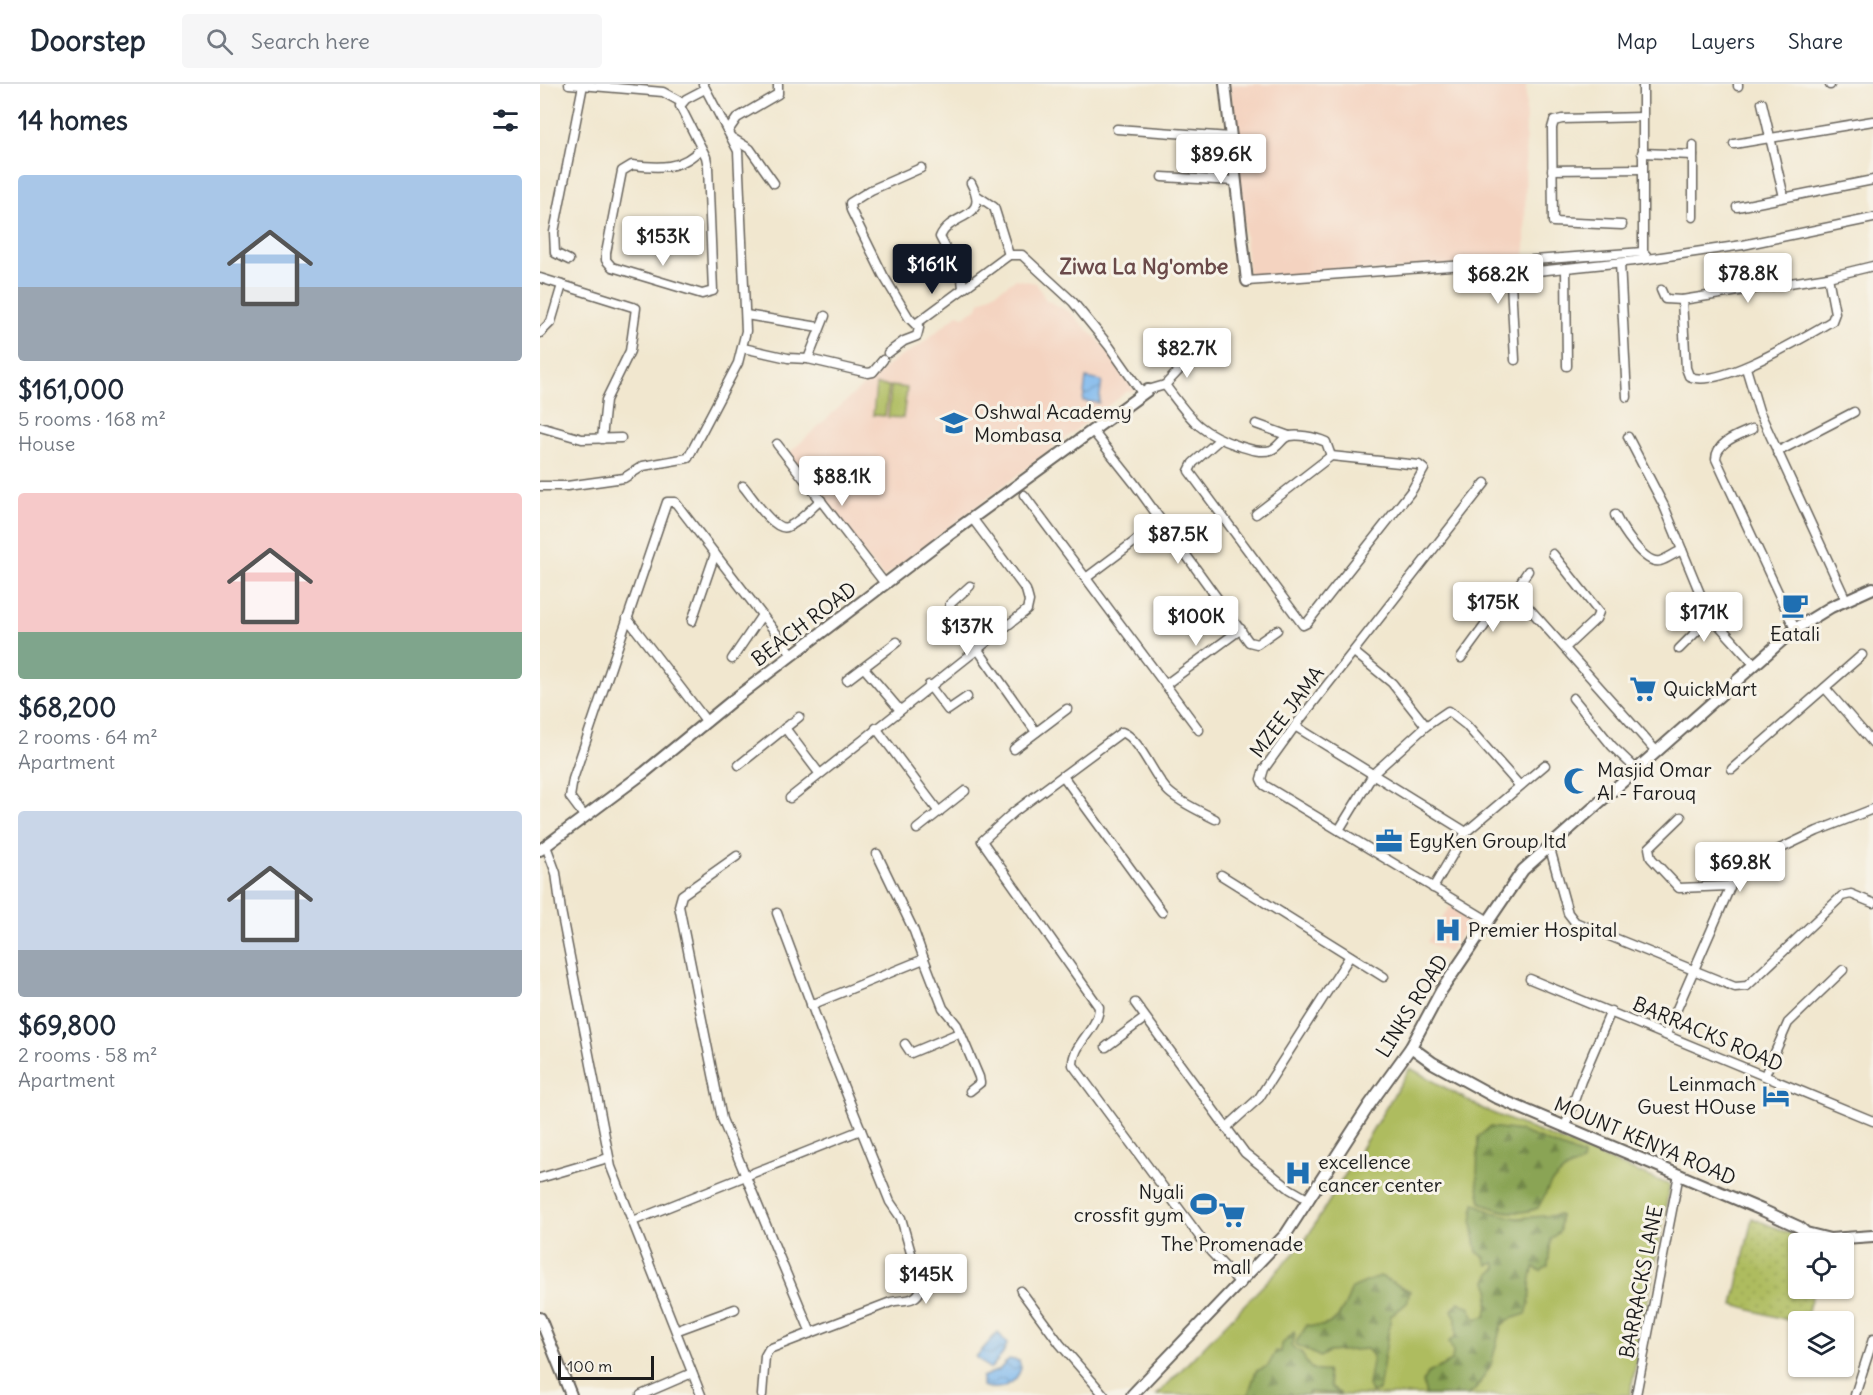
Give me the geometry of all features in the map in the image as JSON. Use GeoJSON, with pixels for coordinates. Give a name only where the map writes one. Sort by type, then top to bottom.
{"type":"FeatureCollection","features":[{"type":"Feature","properties":{"kind":"main road"},"geometry":{"type":"LineString","coordinates":[[1225,84],[1246,281]]}},
{"type":"Feature","properties":{"kind":"main road","name":"BEACH ROAD"},"geometry":{"type":"LineString","coordinates":[[543,848],[972,518],[1145,391]]}},
{"type":"Feature","properties":{"kind":"main road","name":"LINKS ROAD"},"geometry":{"type":"LineString","coordinates":[[1132,1395],[1241,1284],[1286,1234],[1370,1104],[1411,1047],[1442,991],[1515,879],[1549,845],[1796,629],[1846,600],[1873,588]]}},
{"type":"Feature","properties":{"kind":"main road","name":"MOUNT KENYA ROAD"},"geometry":{"type":"LineString","coordinates":[[1411,1047],[1433,1063],[1495,1097],[1679,1174],[1799,1227],[1806,1233],[1830,1239],[1873,1236]]}},
{"type":"Feature","properties":{"kind":"main road"},"geometry":{"type":"LineString","coordinates":[[540,1318],[571,1395]]}},
{"type":"Feature","properties":{"kind":"street"},"geometry":{"type":"LineString","coordinates":[[569,84],[663,92],[681,102]]}},
{"type":"Feature","properties":{"kind":"street"},"geometry":{"type":"LineString","coordinates":[[730,134],[737,118],[778,94],[778,84]]}},
{"type":"Feature","properties":{"kind":"street"},"geometry":{"type":"LineString","coordinates":[[1643,84],[1642,169],[1646,255]]}},
{"type":"Feature","properties":{"kind":"street"},"geometry":{"type":"LineString","coordinates":[[569,260],[555,253],[554,232],[583,85]]}},
{"type":"Feature","properties":{"kind":"street"},"geometry":{"type":"LineString","coordinates":[[540,486],[567,486],[624,478],[643,466],[688,458],[724,393],[743,348],[747,331],[738,151],[704,86],[681,102],[680,110],[701,148],[708,167],[713,291],[702,294],[612,267],[606,260],[617,192],[626,167],[632,165],[676,166],[685,162],[701,148]]}},
{"type":"Feature","properties":{"kind":"street"},"geometry":{"type":"LineString","coordinates":[[1762,103],[1784,197]]}},
{"type":"Feature","properties":{"kind":"street"},"geometry":{"type":"LineString","coordinates":[[1622,225],[1554,224],[1551,218],[1552,128],[1557,120],[1643,117]]}},
{"type":"Feature","properties":{"kind":"street"},"geometry":{"type":"LineString","coordinates":[[1734,144],[1873,120]]}},
{"type":"Feature","properties":{"kind":"street"},"geometry":{"type":"LineString","coordinates":[[1117,129],[1230,137]]}},
{"type":"Feature","properties":{"kind":"street"},"geometry":{"type":"LineString","coordinates":[[730,134],[750,149],[774,183]]}},
{"type":"Feature","properties":{"kind":"street"},"geometry":{"type":"LineString","coordinates":[[1693,145],[1693,217]]}},
{"type":"Feature","properties":{"kind":"street"},"geometry":{"type":"LineString","coordinates":[[1642,153],[1693,155]]}},
{"type":"Feature","properties":{"kind":"street"},"geometry":{"type":"LineString","coordinates":[[743,348],[788,358],[808,359],[868,373],[873,372],[885,356],[904,341],[917,336],[920,331],[917,324],[909,318],[883,275],[850,205],[853,200],[871,190],[921,168]]}},
{"type":"Feature","properties":{"kind":"street"},"geometry":{"type":"LineString","coordinates":[[1552,171],[1642,169]]}},
{"type":"Feature","properties":{"kind":"street"},"geometry":{"type":"LineString","coordinates":[[1162,177],[1235,181]]}},
{"type":"Feature","properties":{"kind":"street"},"geometry":{"type":"LineString","coordinates":[[1737,207],[1873,180]]}},
{"type":"Feature","properties":{"kind":"street"},"geometry":{"type":"LineString","coordinates":[[971,183],[979,197],[994,207],[1009,255]]}},
{"type":"Feature","properties":{"kind":"street"},"geometry":{"type":"LineString","coordinates":[[963,288],[962,279],[940,237],[945,229],[974,209],[979,197]]}},
{"type":"Feature","properties":{"kind":"street"},"geometry":{"type":"LineString","coordinates":[[1246,281],[1646,255],[1743,245],[1873,218]]}},
{"type":"Feature","properties":{"kind":"street"},"geometry":{"type":"LineString","coordinates":[[917,324],[1009,255],[1022,255],[1029,259],[1073,302],[1145,391],[1165,385],[1203,346],[1214,358]]}},
{"type":"Feature","properties":{"kind":"street"},"geometry":{"type":"LineString","coordinates":[[1515,360],[1512,278],[1518,273],[1620,262],[1646,255]]}},
{"type":"Feature","properties":{"kind":"street"},"geometry":{"type":"LineString","coordinates":[[1620,262],[1627,397]]}},
{"type":"Feature","properties":{"kind":"street"},"geometry":{"type":"LineString","coordinates":[[1660,290],[1665,298],[1682,300],[1828,277],[1873,266]]}},
{"type":"Feature","properties":{"kind":"street"},"geometry":{"type":"LineString","coordinates":[[1566,267],[1567,366]]}},
{"type":"Feature","properties":{"kind":"street"},"geometry":{"type":"LineString","coordinates":[[1682,300],[1686,368],[1689,376],[1697,378],[1746,368],[1833,320],[1835,313],[1828,277]]}},
{"type":"Feature","properties":{"kind":"street"},"geometry":{"type":"LineString","coordinates":[[540,278],[636,308],[630,351],[606,400],[602,439]]}},
{"type":"Feature","properties":{"kind":"street"},"geometry":{"type":"LineString","coordinates":[[540,333],[551,322],[562,285]]}},
{"type":"Feature","properties":{"kind":"street"},"geometry":{"type":"LineString","coordinates":[[746,315],[819,327]]}},
{"type":"Feature","properties":{"kind":"street"},"geometry":{"type":"LineString","coordinates":[[808,359],[825,316]]}},
{"type":"Feature","properties":{"kind":"street"},"geometry":{"type":"LineString","coordinates":[[1746,368],[1756,405],[1846,600]]}},
{"type":"Feature","properties":{"kind":"street"},"geometry":{"type":"LineString","coordinates":[[1165,385],[1192,422],[1220,440],[1253,450],[1266,451],[1275,448],[1288,436]]}},
{"type":"Feature","properties":{"kind":"street"},"geometry":{"type":"LineString","coordinates":[[1777,452],[1854,411]]}},
{"type":"Feature","properties":{"kind":"street"},"geometry":{"type":"LineString","coordinates":[[1256,424],[1288,436],[1323,441],[1328,444],[1331,456]]}},
{"type":"Feature","properties":{"kind":"street"},"geometry":{"type":"LineString","coordinates":[[540,427],[582,439],[621,438]]}},
{"type":"Feature","properties":{"kind":"street"},"geometry":{"type":"LineString","coordinates":[[1752,429],[1723,444],[1716,459],[1796,629]]}},
{"type":"Feature","properties":{"kind":"street"},"geometry":{"type":"LineString","coordinates":[[1092,430],[1162,521],[1249,642],[1256,644],[1278,630]]}},
{"type":"Feature","properties":{"kind":"street"},"geometry":{"type":"LineString","coordinates":[[1628,437],[1664,506],[1710,618],[1754,664]]}},
{"type":"Feature","properties":{"kind":"street"},"geometry":{"type":"LineString","coordinates":[[1220,440],[1193,463],[1189,471],[1303,625],[1324,602],[1425,470],[1419,465],[1331,456],[1256,514]]}},
{"type":"Feature","properties":{"kind":"street"},"geometry":{"type":"LineString","coordinates":[[777,444],[886,585]]}},
{"type":"Feature","properties":{"kind":"street","name":"MZEE JAMA"},"geometry":{"type":"LineString","coordinates":[[1485,483],[1295,726],[1264,769],[1262,783],[1487,920]]}},
{"type":"Feature","properties":{"kind":"street"},"geometry":{"type":"LineString","coordinates":[[743,486],[772,522],[781,528],[788,527],[821,500]]}},
{"type":"Feature","properties":{"kind":"street"},"geometry":{"type":"LineString","coordinates":[[1024,495],[1199,730]]}},
{"type":"Feature","properties":{"kind":"street"},"geometry":{"type":"LineString","coordinates":[[585,817],[571,799],[570,792],[667,502],[675,502],[793,655]]}},
{"type":"Feature","properties":{"kind":"street"},"geometry":{"type":"LineString","coordinates":[[1615,515],[1628,539],[1654,560],[1660,561],[1682,550]]}},
{"type":"Feature","properties":{"kind":"street"},"geometry":{"type":"LineString","coordinates":[[790,798],[899,709],[1025,612],[1029,601],[1019,579],[972,518]]}},
{"type":"Feature","properties":{"kind":"street"},"geometry":{"type":"LineString","coordinates":[[1086,578],[1162,521]]}},
{"type":"Feature","properties":{"kind":"street"},"geometry":{"type":"LineString","coordinates":[[1553,554],[1599,612],[1596,619],[1566,647]]}},
{"type":"Feature","properties":{"kind":"street"},"geometry":{"type":"LineString","coordinates":[[692,621],[715,555]]}},
{"type":"Feature","properties":{"kind":"street"},"geometry":{"type":"LineString","coordinates":[[1528,571],[1516,589],[1520,598],[1566,647],[1656,751]]}},
{"type":"Feature","properties":{"kind":"street"},"geometry":{"type":"LineString","coordinates":[[970,586],[952,601],[949,608],[1036,732]]}},
{"type":"Feature","properties":{"kind":"street"},"geometry":{"type":"LineString","coordinates":[[1461,658],[1499,606],[1520,598]]}},
{"type":"Feature","properties":{"kind":"street"},"geometry":{"type":"LineString","coordinates":[[732,659],[762,615]]}},
{"type":"Feature","properties":{"kind":"street"},"geometry":{"type":"LineString","coordinates":[[627,618],[706,722]]}},
{"type":"Feature","properties":{"kind":"street"},"geometry":{"type":"LineString","coordinates":[[1679,649],[1710,618]]}},
{"type":"Feature","properties":{"kind":"street"},"geometry":{"type":"LineString","coordinates":[[1165,685],[1241,629]]}},
{"type":"Feature","properties":{"kind":"street"},"geometry":{"type":"LineString","coordinates":[[847,680],[897,642]]}},
{"type":"Feature","properties":{"kind":"street"},"geometry":{"type":"LineString","coordinates":[[1354,652],[1392,683],[1426,726]]}},
{"type":"Feature","properties":{"kind":"street"},"geometry":{"type":"LineString","coordinates":[[1732,769],[1862,655]]}},
{"type":"Feature","properties":{"kind":"street"},"geometry":{"type":"LineString","coordinates":[[864,668],[899,709]]}},
{"type":"Feature","properties":{"kind":"street"},"geometry":{"type":"LineString","coordinates":[[930,686],[948,710],[967,697]]}},
{"type":"Feature","properties":{"kind":"street"},"geometry":{"type":"LineString","coordinates":[[1825,688],[1873,743]]}},
{"type":"Feature","properties":{"kind":"street"},"geometry":{"type":"LineString","coordinates":[[1573,699],[1612,746],[1636,769]]}},
{"type":"Feature","properties":{"kind":"street"},"geometry":{"type":"LineString","coordinates":[[1014,750],[1067,709]]}},
{"type":"Feature","properties":{"kind":"street"},"geometry":{"type":"LineString","coordinates":[[1339,830],[1374,773],[1444,712],[1452,712],[1519,785]]}},
{"type":"Feature","properties":{"kind":"street"},"geometry":{"type":"LineString","coordinates":[[739,765],[799,717]]}},
{"type":"Feature","properties":{"kind":"street"},"geometry":{"type":"LineString","coordinates":[[1295,726],[1466,832]]}},
{"type":"Feature","properties":{"kind":"street"},"geometry":{"type":"LineString","coordinates":[[786,728],[819,773]]}},
{"type":"Feature","properties":{"kind":"street"},"geometry":{"type":"LineString","coordinates":[[876,728],[939,812]]}},
{"type":"Feature","properties":{"kind":"street"},"geometry":{"type":"LineString","coordinates":[[1215,819],[1167,790],[1125,733],[1116,734],[983,837],[982,842],[1099,1007],[1095,1022],[1075,1055],[1073,1065],[1211,1252],[1241,1284]]}},
{"type":"Feature","properties":{"kind":"street"},"geometry":{"type":"LineString","coordinates":[[1433,888],[1466,832],[1545,765]]}},
{"type":"Feature","properties":{"kind":"street"},"geometry":{"type":"LineString","coordinates":[[1063,776],[1162,912]]}},
{"type":"Feature","properties":{"kind":"street"},"geometry":{"type":"LineString","coordinates":[[917,830],[965,791]]}},
{"type":"Feature","properties":{"kind":"street"},"geometry":{"type":"LineString","coordinates":[[1666,1034],[1736,872],[1744,864],[1873,809]]}},
{"type":"Feature","properties":{"kind":"street"},"geometry":{"type":"LineString","coordinates":[[1680,817],[1649,848],[1651,858],[1679,888],[1728,886]]}},
{"type":"Feature","properties":{"kind":"street"},"geometry":{"type":"LineString","coordinates":[[1549,845],[1571,918],[1728,986],[1747,986],[1842,896],[1851,894],[1873,903]]}},
{"type":"Feature","properties":{"kind":"street"},"geometry":{"type":"LineString","coordinates":[[543,848],[559,885],[561,911],[581,1002],[608,1158],[678,1330],[701,1395]]}},
{"type":"Feature","properties":{"kind":"street"},"geometry":{"type":"LineString","coordinates":[[877,854],[914,931],[943,1008],[957,1025],[980,1083],[970,1090]]}},
{"type":"Feature","properties":{"kind":"street"},"geometry":{"type":"LineString","coordinates":[[737,856],[682,895],[679,904],[717,1101],[811,1333]]}},
{"type":"Feature","properties":{"kind":"street"},"geometry":{"type":"LineString","coordinates":[[1221,875],[1384,977]]}},
{"type":"Feature","properties":{"kind":"street"},"geometry":{"type":"LineString","coordinates":[[762,1395],[767,1351],[891,1302],[912,1299],[919,1294],[921,1288],[901,1218],[890,1202],[811,1005],[777,913]]}},
{"type":"Feature","properties":{"kind":"street"},"geometry":{"type":"LineString","coordinates":[[1226,1128],[1259,1098],[1350,956]]}},
{"type":"Feature","properties":{"kind":"street"},"geometry":{"type":"LineString","coordinates":[[811,1005],[924,959]]}},
{"type":"Feature","properties":{"kind":"street"},"geometry":{"type":"LineString","coordinates":[[1765,1075],[1788,1023],[1843,970]]}},
{"type":"Feature","properties":{"kind":"street","name":"BARRACKS ROAD"},"geometry":{"type":"LineString","coordinates":[[1530,979],[1873,1121]]}},
{"type":"Feature","properties":{"kind":"street"},"geometry":{"type":"LineString","coordinates":[[1135,1003],[1226,1128],[1257,1164],[1309,1200]]}},
{"type":"Feature","properties":{"kind":"street"},"geometry":{"type":"LineString","coordinates":[[1565,1127],[1581,1081],[1611,1011]]}},
{"type":"Feature","properties":{"kind":"street"},"geometry":{"type":"LineString","coordinates":[[1106,1047],[1145,1018]]}},
{"type":"Feature","properties":{"kind":"street"},"geometry":{"type":"LineString","coordinates":[[905,1044],[911,1053],[919,1052],[959,1033]]}},
{"type":"Feature","properties":{"kind":"street"},"geometry":{"type":"LineString","coordinates":[[633,1221],[861,1130]]}},
{"type":"Feature","properties":{"kind":"street"},"geometry":{"type":"LineString","coordinates":[[540,1178],[608,1158]]}},
{"type":"Feature","properties":{"kind":"street","name":"BARRACKS LANE"},"geometry":{"type":"LineString","coordinates":[[1636,1395],[1679,1174]]}},
{"type":"Feature","properties":{"kind":"street"},"geometry":{"type":"LineString","coordinates":[[1021,1291],[1060,1344],[1104,1395]]}},
{"type":"Feature","properties":{"kind":"street"},"geometry":{"type":"LineString","coordinates":[[678,1330],[735,1308]]}},
{"type":"Feature","properties":{"kind":"street"},"geometry":{"type":"LineString","coordinates":[[1855,1395],[1873,1339]]}},
{"type":"Feature","properties":{"kind":"street"},"geometry":{"type":"LineString","coordinates":[[641,1395],[692,1373]]}},
{"type":"Feature","properties":{"kind":"shaded area"},"geometry":{"type":"Polygon","coordinates":[[[1230,84],[1526,84],[1525,261],[1249,280],[1230,84]]]}},
{"type":"Feature","properties":{"kind":"shaded area","name":"Oshwal Academy Mombasa"},"geometry":{"type":"Polygon","coordinates":[[[1016,279],[1036,283],[1046,300],[1070,312],[1106,348],[1135,391],[1126,392],[883,578],[788,454],[868,381],[895,360],[919,346],[958,314],[964,316],[978,308],[980,302],[1016,279]]]}},
{"type":"Feature","properties":{"kind":"shaded area","name":"Premier Hospital"},"geometry":{"type":"Polygon","coordinates":[[[1450,906],[1470,919],[1449,953],[1427,942],[1450,906]]]}},
{"type":"Feature","properties":{"kind":"green space"},"geometry":{"type":"Polygon","coordinates":[[[876,385],[889,386],[885,416],[873,415],[876,385]]]}},
{"type":"Feature","properties":{"kind":"green space"},"geometry":{"type":"Polygon","coordinates":[[[891,386],[907,388],[903,418],[888,417],[891,386]]]}},
{"type":"Feature","properties":{"kind":"green space"},"geometry":{"type":"Polygon","coordinates":[[[1410,1068],[1485,1110],[1670,1185],[1630,1395],[1157,1395],[1303,1244],[1410,1068]]]}},
{"type":"Feature","properties":{"kind":"green space"},"geometry":{"type":"Polygon","coordinates":[[[1490,1127],[1520,1131],[1583,1156],[1582,1163],[1564,1171],[1551,1183],[1538,1208],[1516,1213],[1495,1209],[1481,1202],[1477,1182],[1478,1137],[1490,1127]]]}},
{"type":"Feature","properties":{"kind":"green space"},"geometry":{"type":"Polygon","coordinates":[[[1474,1203],[1492,1212],[1516,1218],[1560,1215],[1560,1231],[1551,1239],[1548,1266],[1541,1271],[1534,1267],[1526,1314],[1508,1320],[1501,1326],[1491,1365],[1476,1389],[1467,1395],[1426,1395],[1423,1382],[1428,1373],[1452,1361],[1453,1351],[1449,1342],[1456,1336],[1456,1318],[1452,1310],[1459,1302],[1470,1308],[1476,1319],[1486,1316],[1490,1289],[1487,1282],[1489,1275],[1497,1268],[1495,1263],[1488,1265],[1484,1257],[1477,1252],[1472,1224],[1474,1203]]]}},
{"type":"Feature","properties":{"kind":"green space"},"geometry":{"type":"Polygon","coordinates":[[[1752,1218],[1789,1233],[1788,1299],[1811,1299],[1808,1311],[1788,1311],[1788,1320],[1733,1305],[1752,1218]]]}},
{"type":"Feature","properties":{"kind":"green space"},"geometry":{"type":"Polygon","coordinates":[[[1380,1276],[1410,1291],[1407,1303],[1391,1316],[1379,1390],[1371,1393],[1368,1385],[1373,1356],[1367,1349],[1328,1352],[1320,1357],[1295,1344],[1307,1325],[1325,1325],[1337,1317],[1346,1304],[1352,1288],[1380,1276]]]}},
{"type":"Feature","properties":{"kind":"green space"},"geometry":{"type":"Polygon","coordinates":[[[1294,1332],[1295,1336],[1291,1346],[1302,1353],[1311,1368],[1317,1371],[1327,1371],[1331,1388],[1341,1394],[1309,1392],[1307,1395],[1248,1395],[1256,1371],[1268,1366],[1276,1351],[1281,1352],[1282,1344],[1294,1332]]]}},
{"type":"Feature","properties":{"kind":"water"},"geometry":{"type":"Polygon","coordinates":[[[1086,378],[1102,381],[1099,403],[1083,401],[1086,378]]]}},
{"type":"Feature","properties":{"kind":"water"},"geometry":{"type":"Polygon","coordinates":[[[998,1332],[1007,1344],[1002,1355],[990,1369],[976,1357],[998,1332]]]}},
{"type":"Feature","properties":{"kind":"water"},"geometry":{"type":"Polygon","coordinates":[[[1009,1359],[1019,1361],[1021,1368],[1011,1383],[995,1388],[982,1386],[982,1377],[999,1370],[1009,1359]]]}},
{"type":"Feature","properties":{"kind":"place","name":"Oshwal Academy Mombasa"},"geometry":{"type":"Point","coordinates":[954,423]}},
{"type":"Feature","properties":{"kind":"place","name":"Eatali"},"geometry":{"type":"Point","coordinates":[1795,605]}},
{"type":"Feature","properties":{"kind":"place","name":"QuickMart"},"geometry":{"type":"Point","coordinates":[1643,689]}},
{"type":"Feature","properties":{"kind":"place","name":"Masjid Omar Al - Farouq"},"geometry":{"type":"Point","coordinates":[1577,781]}},
{"type":"Feature","properties":{"kind":"place","name":"EgyKen Group ltd"},"geometry":{"type":"Point","coordinates":[1389,841]}},
{"type":"Feature","properties":{"kind":"place","name":"Premier Hospital"},"geometry":{"type":"Point","coordinates":[1448,930]}},
{"type":"Feature","properties":{"kind":"place","name":"Leinmach Guest HOuse"},"geometry":{"type":"Point","coordinates":[1776,1096]}},
{"type":"Feature","properties":{"kind":"place","name":"excellence cancer center"},"geometry":{"type":"Point","coordinates":[1298,1173]}},
{"type":"Feature","properties":{"kind":"place","name":"Nyali crossfit gym"},"geometry":{"type":"Point","coordinates":[1204,1204]}},
{"type":"Feature","properties":{"kind":"place","name":"The Promenade mall"},"geometry":{"type":"Point","coordinates":[1232,1215]}},
{"type":"Feature","properties":{"kind":"district","name":"Ziwa La Ng'ombe"},"geometry":{"type":"Point","coordinates":[1144,266]}}]}
